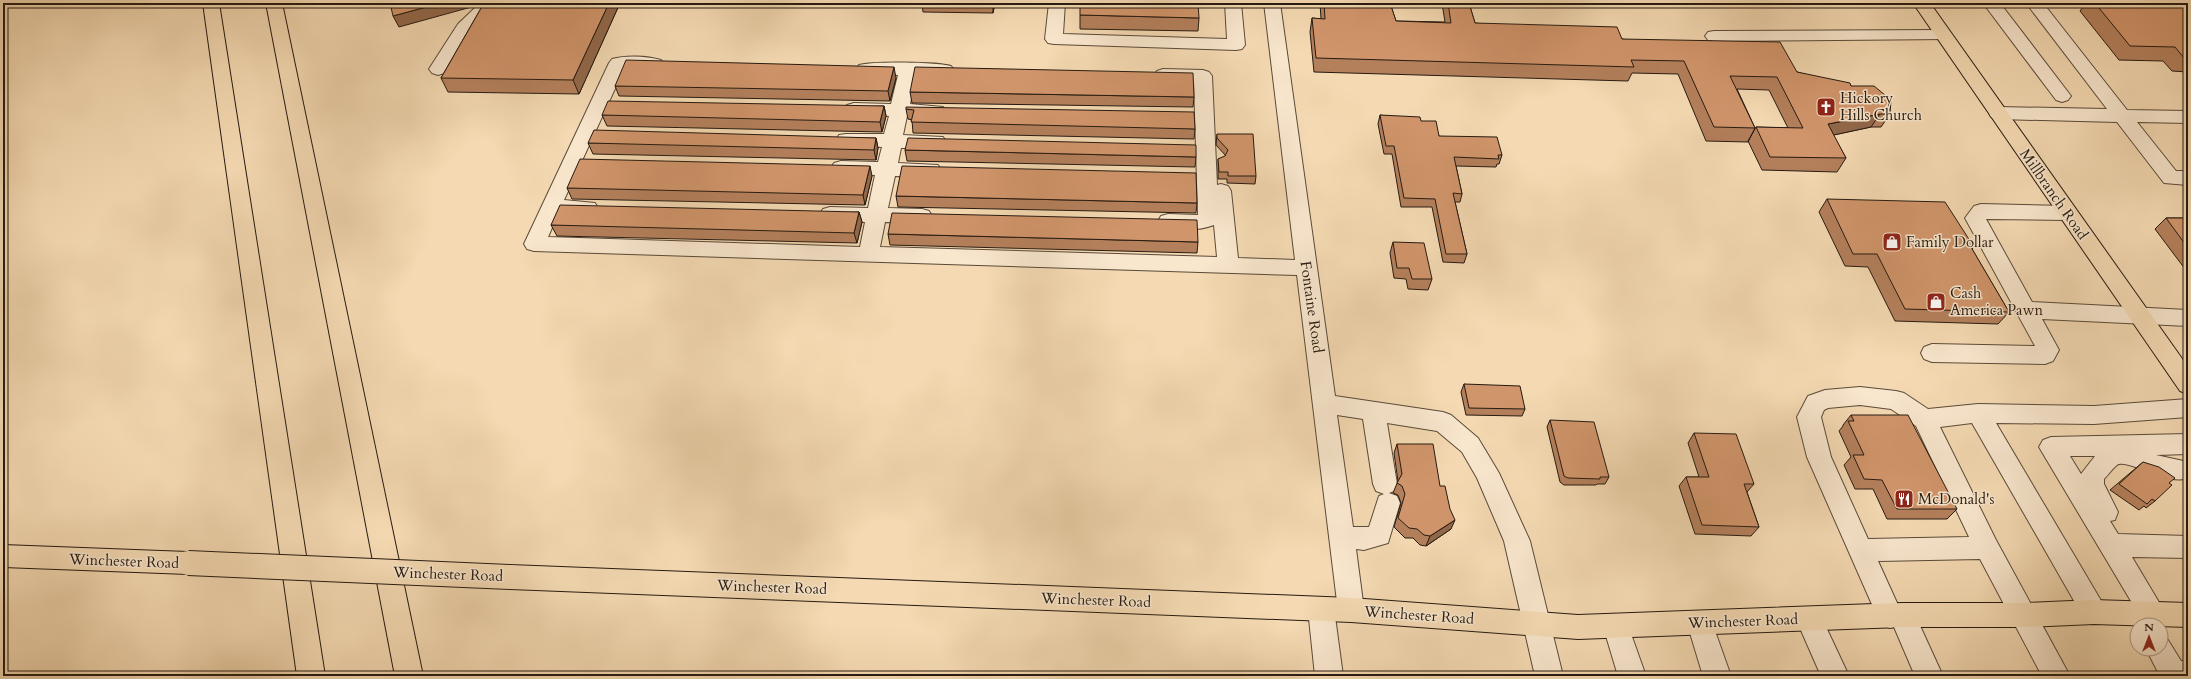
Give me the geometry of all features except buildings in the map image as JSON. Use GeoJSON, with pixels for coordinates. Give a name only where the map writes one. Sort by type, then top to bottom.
{"type":"FeatureCollection","features":[{"type":"Feature","properties":{"kind":"main road"},"geometry":{"type":"LineString","coordinates":[[211,3],[311,676]]}},
{"type":"Feature","properties":{"kind":"main road"},"geometry":{"type":"LineString","coordinates":[[274,3],[409,676]]}},
{"type":"Feature","properties":{"kind":"main road","name":"Millbranch Road"},"geometry":{"type":"LineString","coordinates":[[1921,3],[2067,214],[2188,385]]}},
{"type":"Feature","properties":{"kind":"main road","name":"Winchester Road"},"geometry":{"type":"LineString","coordinates":[[3,556],[1352,610],[1578,627],[1896,615],[2025,615],[2094,612],[2145,617],[2188,615]]}},
{"type":"Feature","properties":{"kind":"street"},"geometry":{"type":"LineString","coordinates":[[438,68],[464,28],[490,3]]}},
{"type":"Feature","properties":{"kind":"street"},"geometry":{"type":"LineString","coordinates":[[1057,3],[1054,39],[1236,46],[1233,3]]}},
{"type":"Feature","properties":{"kind":"street","name":"Fontaine Road"},"geometry":{"type":"LineString","coordinates":[[1272,3],[1352,610]]}},
{"type":"Feature","properties":{"kind":"street"},"geometry":{"type":"LineString","coordinates":[[1991,3],[2062,96]]}},
{"type":"Feature","properties":{"kind":"street"},"geometry":{"type":"LineString","coordinates":[[2034,3],[2171,178],[2188,178]]}},
{"type":"Feature","properties":{"kind":"street"},"geometry":{"type":"LineString","coordinates":[[1714,36],[1943,35]]}},
{"type":"Feature","properties":{"kind":"street"},"geometry":{"type":"LineString","coordinates":[[673,64],[618,63],[607,104],[593,133],[572,161],[534,244],[1228,267],[1307,268]]}},
{"type":"Feature","properties":{"kind":"street"},"geometry":{"type":"LineString","coordinates":[[845,68],[963,71]]}},
{"type":"Feature","properties":{"kind":"street"},"geometry":{"type":"LineString","coordinates":[[868,255],[908,70]]}},
{"type":"Feature","properties":{"kind":"street"},"geometry":{"type":"LineString","coordinates":[[1147,75],[1203,76],[1197,115],[1200,176],[1208,219],[1200,222],[1153,221]]}},
{"type":"Feature","properties":{"kind":"street"},"geometry":{"type":"LineString","coordinates":[[836,109],[954,111]]}},
{"type":"Feature","properties":{"kind":"street"},"geometry":{"type":"LineString","coordinates":[[1998,113],[2188,116]]}},
{"type":"Feature","properties":{"kind":"street"},"geometry":{"type":"LineString","coordinates":[[829,140],[955,143]]}},
{"type":"Feature","properties":{"kind":"street"},"geometry":{"type":"LineString","coordinates":[[1199,148],[1218,160],[1228,267]]}},
{"type":"Feature","properties":{"kind":"street"},"geometry":{"type":"LineString","coordinates":[[572,161],[596,162]]}},
{"type":"Feature","properties":{"kind":"street"},"geometry":{"type":"LineString","coordinates":[[823,167],[949,170]]}},
{"type":"Feature","properties":{"kind":"street"},"geometry":{"type":"LineString","coordinates":[[551,207],[606,209]]}},
{"type":"Feature","properties":{"kind":"street"},"geometry":{"type":"LineString","coordinates":[[1932,353],[2045,355],[2048,350],[1975,218],[1981,211],[2067,214]]}},
{"type":"Feature","properties":{"kind":"street"},"geometry":{"type":"LineString","coordinates":[[813,213],[939,216]]}},
{"type":"Feature","properties":{"kind":"street"},"geometry":{"type":"LineString","coordinates":[[2026,310],[2139,317],[2188,318]]}},
{"type":"Feature","properties":{"kind":"street"},"geometry":{"type":"LineString","coordinates":[[1929,676],[1861,550],[1819,457],[1809,417],[1816,403],[1825,399],[1860,396],[1896,400],[1925,419],[1987,548],[2025,615],[2056,676]]}},
{"type":"Feature","properties":{"kind":"street"},"geometry":{"type":"LineString","coordinates":[[1324,404],[1443,422],[1470,445],[1487,472],[1517,541],[1549,676]]}},
{"type":"Feature","properties":{"kind":"street"},"geometry":{"type":"LineString","coordinates":[[1925,419],[1978,414],[2094,415],[2188,408]]}},
{"type":"Feature","properties":{"kind":"street"},"geometry":{"type":"LineString","coordinates":[[1342,537],[1364,539],[1379,534],[1387,494],[1377,443],[1374,412]]}},
{"type":"Feature","properties":{"kind":"street"},"geometry":{"type":"LineString","coordinates":[[1978,414],[2094,612]]}},
{"type":"Feature","properties":{"kind":"street"},"geometry":{"type":"LineString","coordinates":[[2145,617],[2112,545],[2051,447],[2176,444],[2185,474]]}},
{"type":"Feature","properties":{"kind":"street"},"geometry":{"type":"LineString","coordinates":[[2098,524],[2105,517],[2106,513],[2092,485],[2092,476],[2110,456],[2124,453],[2135,455],[2154,465],[2185,474]]}},
{"type":"Feature","properties":{"kind":"street"},"geometry":{"type":"LineString","coordinates":[[2112,545],[2188,547]]}},
{"type":"Feature","properties":{"kind":"street"},"geometry":{"type":"LineString","coordinates":[[1861,550],[1987,548]]}},
{"type":"Feature","properties":{"kind":"street"},"geometry":{"type":"LineString","coordinates":[[1322,609],[1329,676]]}},
{"type":"Feature","properties":{"kind":"street"},"geometry":{"type":"LineString","coordinates":[[1809,619],[1834,676]]}},
{"type":"Feature","properties":{"kind":"street"},"geometry":{"type":"LineString","coordinates":[[1700,623],[1717,676]]}},
{"type":"Feature","properties":{"kind":"street"},"geometry":{"type":"LineString","coordinates":[[1616,626],[1632,676]]}},
{"type":"Feature","properties":{"kind":"street"},"geometry":{"type":"LineString","coordinates":[[2165,657],[2179,675]]}},
{"type":"Feature","properties":{"kind":"place","name":"Hickory Hills Church"},"geometry":{"type":"Point","coordinates":[1826,107]}},
{"type":"Feature","properties":{"kind":"place","name":"Family Dollar"},"geometry":{"type":"Point","coordinates":[1892,242]}},
{"type":"Feature","properties":{"kind":"place","name":"Cash America Pawn"},"geometry":{"type":"Point","coordinates":[1936,302]}},
{"type":"Feature","properties":{"kind":"place","name":"McDonald's"},"geometry":{"type":"Point","coordinates":[1904,499]}}]}
